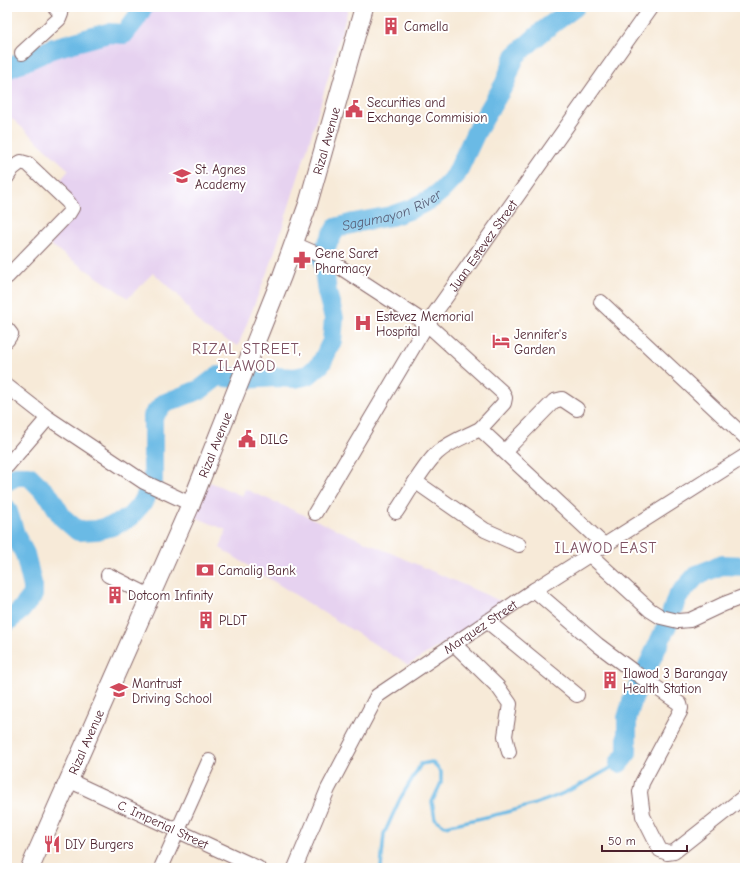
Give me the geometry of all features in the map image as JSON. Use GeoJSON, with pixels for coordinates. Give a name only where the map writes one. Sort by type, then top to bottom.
{"type":"FeatureCollection","features":[{"type":"Feature","properties":{"kind":"main road","name":"Rizal Avenue"},"geometry":{"type":"LineString","coordinates":[[30,868],[190,504],[294,244],[308,204],[364,7]]}},
{"type":"Feature","properties":{"kind":"street"},"geometry":{"type":"LineString","coordinates":[[22,53],[59,19],[61,14],[55,7]]}},
{"type":"Feature","properties":{"kind":"street","name":"Juan Estevez Street"},"geometry":{"type":"LineString","coordinates":[[315,513],[427,324],[651,7]]}},
{"type":"Feature","properties":{"kind":"street"},"geometry":{"type":"LineString","coordinates":[[7,176],[12,169],[22,162],[28,164],[68,202],[72,208],[7,277]]}},
{"type":"Feature","properties":{"kind":"street"},"geometry":{"type":"LineString","coordinates":[[294,244],[326,258],[427,324],[503,393],[505,398],[504,403],[480,429],[438,452],[428,464],[396,512]]}},
{"type":"Feature","properties":{"kind":"street"},"geometry":{"type":"LineString","coordinates":[[601,302],[745,437]]}},
{"type":"Feature","properties":{"kind":"street"},"geometry":{"type":"LineString","coordinates":[[7,329],[11,334],[7,340]]}},
{"type":"Feature","properties":{"kind":"street"},"geometry":{"type":"LineString","coordinates":[[7,386],[48,418],[144,482],[190,504]]}},
{"type":"Feature","properties":{"kind":"street"},"geometry":{"type":"LineString","coordinates":[[505,451],[554,401],[562,399],[577,409]]}},
{"type":"Feature","properties":{"kind":"street"},"geometry":{"type":"LineString","coordinates":[[8,464],[48,418]]}},
{"type":"Feature","properties":{"kind":"street"},"geometry":{"type":"LineString","coordinates":[[480,429],[604,545]]}},
{"type":"Feature","properties":{"kind":"street","name":"Marquez Street"},"geometry":{"type":"LineString","coordinates":[[295,868],[328,789],[377,696],[534,590],[745,456]]}},
{"type":"Feature","properties":{"kind":"street"},"geometry":{"type":"LineString","coordinates":[[416,482],[485,530],[519,545]]}},
{"type":"Feature","properties":{"kind":"street"},"geometry":{"type":"LineString","coordinates":[[590,555],[650,610],[661,617],[678,621],[690,620],[745,596]]}},
{"type":"Feature","properties":{"kind":"street"},"geometry":{"type":"LineString","coordinates":[[108,575],[150,596]]}},
{"type":"Feature","properties":{"kind":"street"},"geometry":{"type":"LineString","coordinates":[[534,590],[598,645],[650,684],[680,704],[681,708],[642,783],[640,792],[643,816],[660,850],[667,853],[674,852],[745,796]]}},
{"type":"Feature","properties":{"kind":"street"},"geometry":{"type":"LineString","coordinates":[[487,622],[577,695]]}},
{"type":"Feature","properties":{"kind":"street"},"geometry":{"type":"LineString","coordinates":[[454,644],[498,687],[510,704],[505,736],[509,752]]}},
{"type":"Feature","properties":{"kind":"street"},"geometry":{"type":"LineString","coordinates":[[161,868],[210,761]]}},
{"type":"Feature","properties":{"kind":"street","name":"C. Imperial Street"},"geometry":{"type":"LineString","coordinates":[[68,780],[258,868]]}},
{"type":"Feature","properties":{"kind":"shaded area","name":"St. Agnes Academy"},"geometry":{"type":"Polygon","coordinates":[[[145,7],[345,7],[348,9],[309,143],[272,260],[238,346],[203,327],[177,294],[153,273],[128,298],[50,245],[75,207],[54,188],[69,170],[7,114],[7,81],[33,66],[88,40],[124,37],[145,7]]]}},
{"type":"Feature","properties":{"kind":"shaded area"},"geometry":{"type":"Polygon","coordinates":[[[210,482],[242,496],[245,489],[507,604],[408,665],[220,548],[226,530],[193,516],[210,482]]]}},
{"type":"Feature","properties":{"kind":"waterway"},"geometry":{"type":"LineString","coordinates":[[7,69],[54,48],[108,33],[124,34],[143,7]]}},
{"type":"Feature","properties":{"kind":"waterway","name":"Sagumayon River"},"geometry":{"type":"LineString","coordinates":[[7,481],[16,476],[29,476],[50,497],[62,517],[78,531],[97,530],[112,526],[129,518],[143,502],[153,481],[153,416],[163,404],[201,389],[218,376],[244,379],[275,377],[295,378],[308,375],[321,364],[332,341],[334,318],[327,292],[322,253],[336,228],[391,216],[411,209],[431,199],[441,191],[456,175],[476,132],[505,83],[515,56],[544,30],[575,7]]}},
{"type":"Feature","properties":{"kind":"waterway","name":"Sagumayon River"},"geometry":{"type":"LineString","coordinates":[[7,509],[16,537],[25,554],[33,587],[33,595],[21,610],[7,622]]}},
{"type":"Feature","properties":{"kind":"waterway"},"geometry":{"type":"LineString","coordinates":[[619,763],[627,753],[627,718],[633,698],[668,623],[677,597],[697,575],[722,565],[745,566]]}},
{"type":"Feature","properties":{"kind":"waterway"},"geometry":{"type":"LineString","coordinates":[[381,868],[384,834],[400,799],[421,764],[432,762],[441,772],[441,783],[432,802],[435,819],[445,826],[500,814],[541,802],[571,790],[619,763]]}},
{"type":"Feature","properties":{"kind":"place","name":"Camella"},"geometry":{"type":"Point","coordinates":[391,26]}},
{"type":"Feature","properties":{"kind":"place","name":"Securities and Exchange Commision"},"geometry":{"type":"Point","coordinates":[354,109]}},
{"type":"Feature","properties":{"kind":"place","name":"St. Agnes Academy"},"geometry":{"type":"Point","coordinates":[182,176]}},
{"type":"Feature","properties":{"kind":"place","name":"Gene Saret Pharmacy"},"geometry":{"type":"Point","coordinates":[302,260]}},
{"type":"Feature","properties":{"kind":"place","name":"Estevez Memorial Hospital"},"geometry":{"type":"Point","coordinates":[363,323]}},
{"type":"Feature","properties":{"kind":"place","name":"Jennifer's Garden"},"geometry":{"type":"Point","coordinates":[501,341]}},
{"type":"Feature","properties":{"kind":"place","name":"DILG"},"geometry":{"type":"Point","coordinates":[247,439]}},
{"type":"Feature","properties":{"kind":"place","name":"Camalig Bank"},"geometry":{"type":"Point","coordinates":[205,570]}},
{"type":"Feature","properties":{"kind":"place","name":"Dotcom Infinity"},"geometry":{"type":"Point","coordinates":[115,595]}},
{"type":"Feature","properties":{"kind":"place","name":"PLDT"},"geometry":{"type":"Point","coordinates":[206,620]}},
{"type":"Feature","properties":{"kind":"place","name":"Ilawod 3 Barangay Health Station"},"geometry":{"type":"Point","coordinates":[610,680]}},
{"type":"Feature","properties":{"kind":"place","name":"Mantrust Driving School"},"geometry":{"type":"Point","coordinates":[119,690]}},
{"type":"Feature","properties":{"kind":"place","name":"DIY Burgers"},"geometry":{"type":"Point","coordinates":[52,844]}},
{"type":"Feature","properties":{"kind":"district","name":"RIZAL STREET, ILAWOD"},"geometry":{"type":"Point","coordinates":[247,358]}},
{"type":"Feature","properties":{"kind":"district","name":"ILAWOD EAST"},"geometry":{"type":"Point","coordinates":[606,548]}}]}
